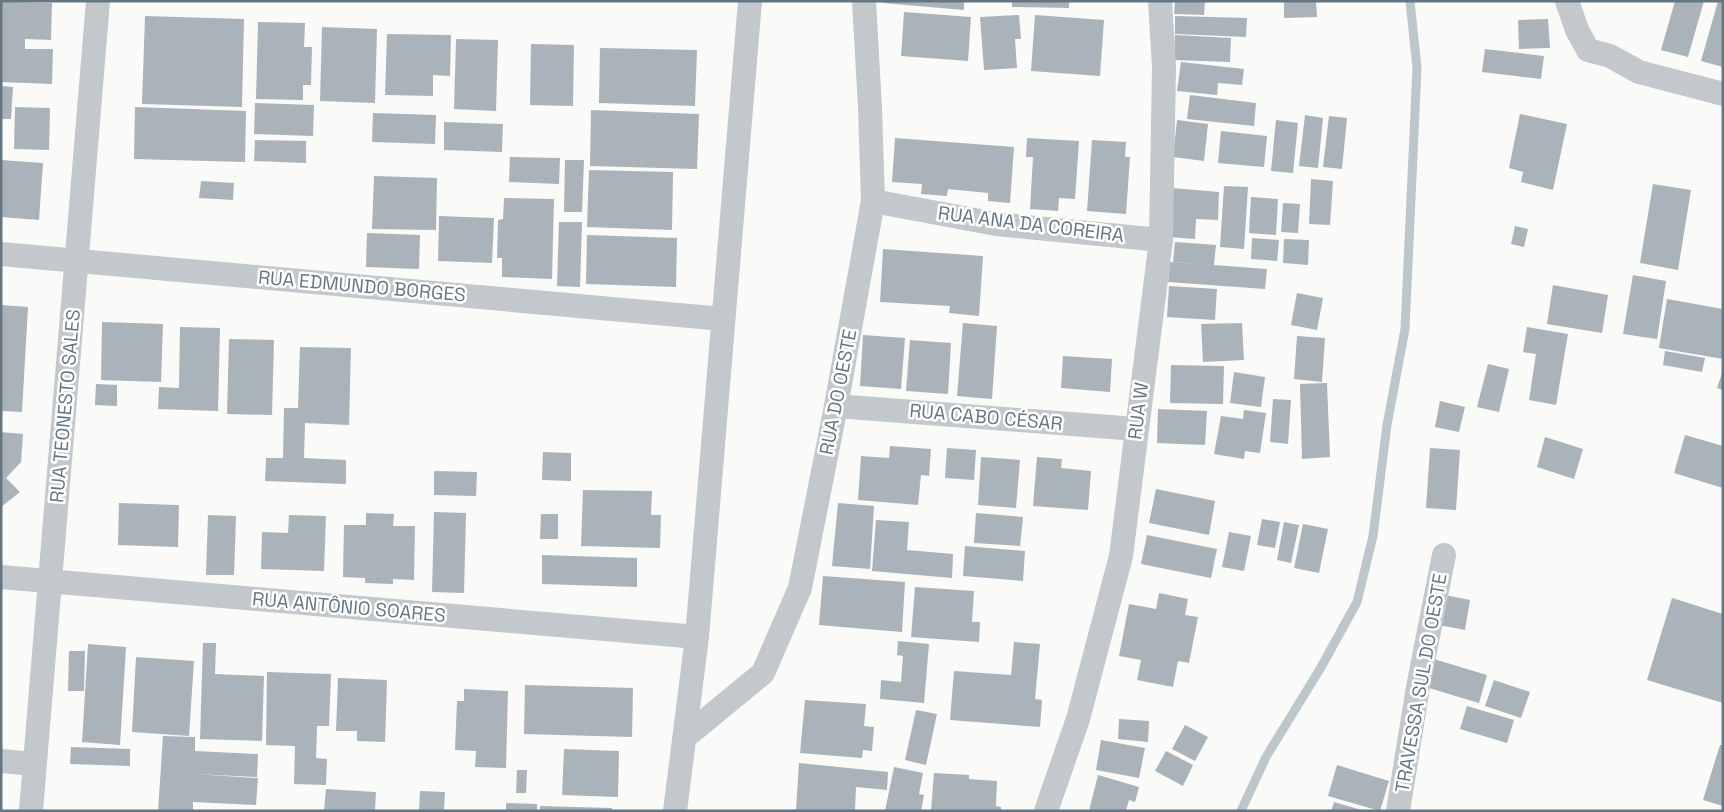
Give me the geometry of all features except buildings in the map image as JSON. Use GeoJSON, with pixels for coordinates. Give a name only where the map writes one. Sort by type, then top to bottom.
{"type":"FeatureCollection","features":[{"type":"Feature","properties":{"kind":"street","name":"RUA TEONESTO SALES"},"geometry":{"type":"LineString","coordinates":[[31,811],[98,1]]}},
{"type":"Feature","properties":{"kind":"street"},"geometry":{"type":"LineString","coordinates":[[675,811],[697,638],[750,1]]}},
{"type":"Feature","properties":{"kind":"street","name":"RUA DO OESTE"},"geometry":{"type":"LineString","coordinates":[[684,738],[763,673],[800,588],[836,406],[873,201],[864,1]]}},
{"type":"Feature","properties":{"kind":"street","name":"RUA W"},"geometry":{"type":"LineString","coordinates":[[1046,811],[1078,719],[1121,556],[1161,240],[1164,67],[1160,1]]}},
{"type":"Feature","properties":{"kind":"street"},"geometry":{"type":"LineString","coordinates":[[1567,1],[1577,30],[1588,50],[1610,56],[1639,72],[1723,94]]}},
{"type":"Feature","properties":{"kind":"street","name":"RUA ANA DA COREIRA"},"geometry":{"type":"LineString","coordinates":[[873,201],[996,224],[1161,240]]}},
{"type":"Feature","properties":{"kind":"street","name":"RUA EDMUNDO BORGES"},"geometry":{"type":"LineString","coordinates":[[1,254],[723,319]]}},
{"type":"Feature","properties":{"kind":"street","name":"RUA CABO CÉSAR"},"geometry":{"type":"LineString","coordinates":[[836,406],[1136,429]]}},
{"type":"Feature","properties":{"kind":"street","name":"TRAVESSA SUL DO OESTE"},"geometry":{"type":"LineString","coordinates":[[1398,811],[1418,687],[1444,556]]}},
{"type":"Feature","properties":{"kind":"street","name":"RUA ANTÔNIO SOARES"},"geometry":{"type":"LineString","coordinates":[[1,577],[697,638]]}},
{"type":"Feature","properties":{"kind":"street"},"geometry":{"type":"LineString","coordinates":[[1,761],[34,764]]}},
{"type":"Feature","properties":{"kind":"waterway"},"geometry":{"type":"LineString","coordinates":[[1241,811],[1266,757],[1320,669],[1357,602],[1373,536],[1387,425],[1405,329],[1417,68],[1410,1]]}}]}
